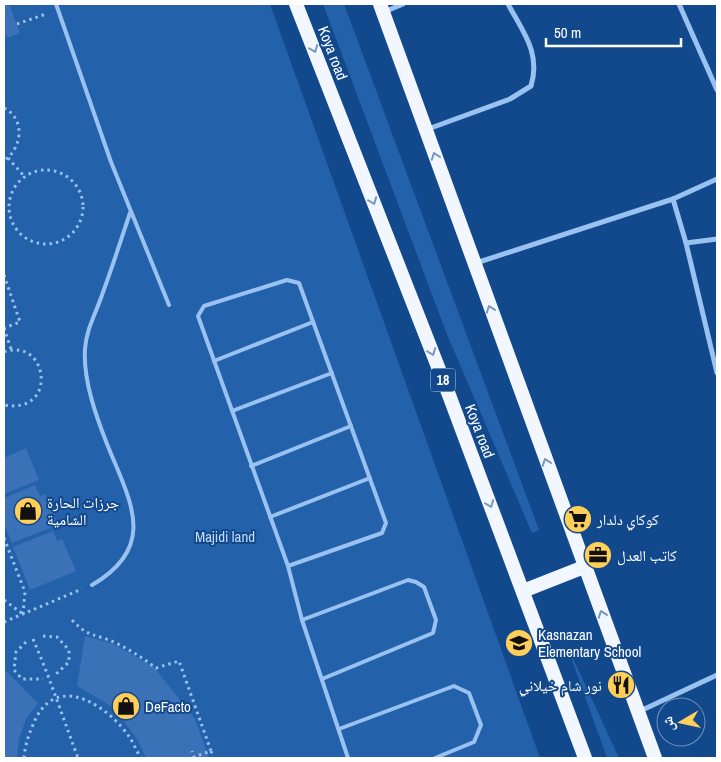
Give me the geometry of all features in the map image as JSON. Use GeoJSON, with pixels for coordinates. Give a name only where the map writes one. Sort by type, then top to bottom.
{"type":"FeatureCollection","features":[{"type":"Feature","properties":{"kind":"highway","name":"Koya road"},"geometry":{"type":"LineString","coordinates":[[296,4],[586,758]]}},
{"type":"Feature","properties":{"kind":"highway"},"geometry":{"type":"LineString","coordinates":[[382,8],[473,264],[655,758]]}},
{"type":"Feature","properties":{"kind":"highway"},"geometry":{"type":"LineString","coordinates":[[523,591],[584,567]]}},
{"type":"Feature","properties":{"kind":"street"},"geometry":{"type":"LineString","coordinates":[[382,8],[404,4]]}},
{"type":"Feature","properties":{"kind":"street"},"geometry":{"type":"LineString","coordinates":[[425,130],[510,99],[532,86],[536,72],[534,53],[508,4]]}},
{"type":"Feature","properties":{"kind":"street"},"geometry":{"type":"LineString","coordinates":[[679,4],[717,90]]}},
{"type":"Feature","properties":{"kind":"street"},"geometry":{"type":"LineString","coordinates":[[473,264],[673,199],[717,179]]}},
{"type":"Feature","properties":{"kind":"street"},"geometry":{"type":"LineString","coordinates":[[673,199],[686,243],[717,373]]}},
{"type":"Feature","properties":{"kind":"street"},"geometry":{"type":"LineString","coordinates":[[686,243],[717,239]]}},
{"type":"Feature","properties":{"kind":"street"},"geometry":{"type":"LineString","coordinates":[[638,712],[717,674]]}},
{"type":"Feature","properties":{"kind":"lane"},"geometry":{"type":"LineString","coordinates":[[56,4],[130,213],[169,305]]}},
{"type":"Feature","properties":{"kind":"lane"},"geometry":{"type":"LineString","coordinates":[[92,585],[112,573],[121,563],[130,547],[134,533],[130,498],[95,408],[86,373],[85,349],[90,326],[130,213]]}},
{"type":"Feature","properties":{"kind":"lane"},"geometry":{"type":"LineString","coordinates":[[288,566],[382,533],[386,523],[299,283],[287,280],[204,306],[198,316],[288,566],[302,620],[348,758]]}},
{"type":"Feature","properties":{"kind":"lane"},"geometry":{"type":"LineString","coordinates":[[214,361],[314,322]]}},
{"type":"Feature","properties":{"kind":"lane"},"geometry":{"type":"LineString","coordinates":[[232,411],[332,373]]}},
{"type":"Feature","properties":{"kind":"lane"},"geometry":{"type":"LineString","coordinates":[[251,466],[351,426]]}},
{"type":"Feature","properties":{"kind":"lane"},"geometry":{"type":"LineString","coordinates":[[270,517],[370,478]]}},
{"type":"Feature","properties":{"kind":"lane"},"geometry":{"type":"LineString","coordinates":[[302,620],[408,580],[424,587],[436,620],[433,633],[322,679]]}},
{"type":"Feature","properties":{"kind":"lane"},"geometry":{"type":"LineString","coordinates":[[339,729],[454,686],[469,693],[481,725],[474,742],[435,758]]}},
{"type":"Feature","properties":{"kind":"path"},"geometry":{"type":"LineString","coordinates":[[17,24],[46,14]]}},
{"type":"Feature","properties":{"kind":"path"},"geometry":{"type":"LineString","coordinates":[[4,108],[15,118],[19,127],[20,137],[17,147],[4,160]]}},
{"type":"Feature","properties":{"kind":"path"},"geometry":{"type":"LineString","coordinates":[[8,158],[24,176]]}},
{"type":"Feature","properties":{"kind":"path"},"geometry":{"type":"LineString","coordinates":[[46,169],[58,171],[68,176],[76,185],[83,207],[81,219],[76,229],[67,238],[45,244],[23,237],[10,218],[8,206],[10,194],[24,176],[46,169]]}},
{"type":"Feature","properties":{"kind":"path"},"geometry":{"type":"LineString","coordinates":[[4,221],[10,218]]}},
{"type":"Feature","properties":{"kind":"path"},"geometry":{"type":"LineString","coordinates":[[4,277],[20,322],[4,328],[11,349]]}},
{"type":"Feature","properties":{"kind":"path"},"geometry":{"type":"LineString","coordinates":[[4,352],[11,349],[26,352],[37,362],[42,376],[40,390],[30,402],[16,407],[4,405]]}},
{"type":"Feature","properties":{"kind":"path"},"geometry":{"type":"LineString","coordinates":[[4,538],[25,592],[24,614]]}},
{"type":"Feature","properties":{"kind":"path"},"geometry":{"type":"LineString","coordinates":[[4,622],[92,585]]}},
{"type":"Feature","properties":{"kind":"path"},"geometry":{"type":"LineString","coordinates":[[4,600],[24,614]]}},
{"type":"Feature","properties":{"kind":"path"},"geometry":{"type":"LineString","coordinates":[[72,620],[84,633],[113,642],[156,668],[179,660],[213,757]]}},
{"type":"Feature","properties":{"kind":"path"},"geometry":{"type":"LineString","coordinates":[[43,636],[57,638],[69,650],[69,662],[56,675]]}},
{"type":"Feature","properties":{"kind":"path"},"geometry":{"type":"LineString","coordinates":[[33,639],[50,677],[55,699],[78,758]]}},
{"type":"Feature","properties":{"kind":"path"},"geometry":{"type":"LineString","coordinates":[[26,642],[16,652],[13,663],[14,670],[22,679],[43,679]]}},
{"type":"Feature","properties":{"kind":"path"},"geometry":{"type":"LineString","coordinates":[[24,758],[25,746],[40,711],[55,699],[66,694],[81,698],[97,706],[115,720],[130,737],[140,758]]}},
{"type":"Feature","properties":{"kind":"path"},"geometry":{"type":"LineString","coordinates":[[192,751],[195,757]]}},
{"type":"Feature","properties":{"kind":"path"},"geometry":{"type":"LineString","coordinates":[[190,758],[210,751]]}},
{"type":"Feature","properties":{"kind":"green space","name":"Majidi land"},"geometry":{"type":"Polygon","coordinates":[[[4,4],[270,4],[540,758],[4,758],[4,4]]]}},
{"type":"Feature","properties":{"kind":"green space"},"geometry":{"type":"Polygon","coordinates":[[[323,4],[344,4],[539,530],[532,533],[446,332],[323,4]]]}},
{"type":"Feature","properties":{"kind":"green space"},"geometry":{"type":"Polygon","coordinates":[[[565,641],[619,758],[607,758],[565,641]]]}},
{"type":"Feature","properties":{"kind":"building"},"geometry":{"type":"Polygon","coordinates":[[[4,4],[9,4],[20,33],[7,38],[4,31],[4,4]]]}},
{"type":"Feature","properties":{"kind":"building"},"geometry":{"type":"Polygon","coordinates":[[[26,448],[39,480],[4,494],[4,458],[26,448]]]}},
{"type":"Feature","properties":{"kind":"building","name":"جرزات الحارة الشامية"},"geometry":{"type":"Polygon","coordinates":[[[35,485],[40,496],[45,494],[58,525],[12,543],[4,523],[4,498],[35,485]]]}},
{"type":"Feature","properties":{"kind":"building"},"geometry":{"type":"Polygon","coordinates":[[[53,531],[57,541],[62,539],[76,571],[30,590],[13,547],[53,531]]]}},
{"type":"Feature","properties":{"kind":"building"},"geometry":{"type":"Polygon","coordinates":[[[85,636],[114,644],[154,667],[195,719],[209,758],[146,758],[137,739],[117,712],[103,701],[77,686],[85,636]]]}},
{"type":"Feature","properties":{"kind":"building"},"geometry":{"type":"Polygon","coordinates":[[[4,669],[38,703],[26,719],[19,739],[17,758],[4,758],[4,669]]]}},
{"type":"Feature","properties":{"kind":"place","name":"جرزات الحارة الشامية"},"geometry":{"type":"Point","coordinates":[28,511]}},
{"type":"Feature","properties":{"kind":"place","name":"كوكاي دلدار"},"geometry":{"type":"Point","coordinates":[578,519]}},
{"type":"Feature","properties":{"kind":"place","name":"كاتب العدل"},"geometry":{"type":"Point","coordinates":[598,555]}},
{"type":"Feature","properties":{"kind":"place","name":"Kasnazan Elementary School"},"geometry":{"type":"Point","coordinates":[519,643]}},
{"type":"Feature","properties":{"kind":"place","name":"نور شام خيلاني"},"geometry":{"type":"Point","coordinates":[621,685]}},
{"type":"Feature","properties":{"kind":"place","name":"DeFacto"},"geometry":{"type":"Point","coordinates":[126,706]}}]}
